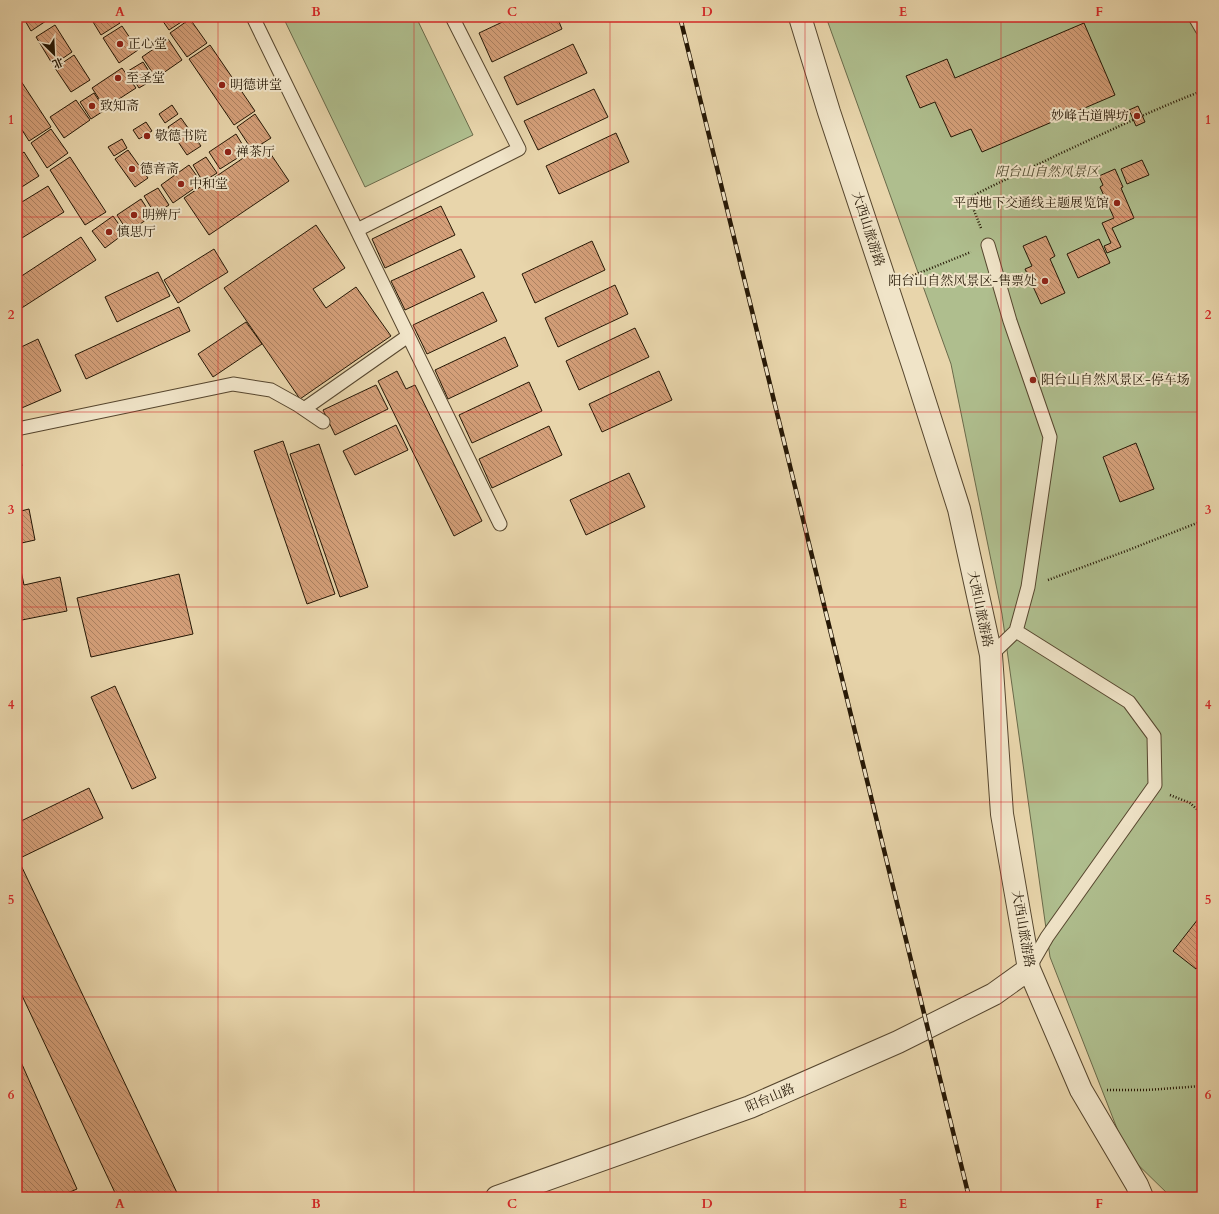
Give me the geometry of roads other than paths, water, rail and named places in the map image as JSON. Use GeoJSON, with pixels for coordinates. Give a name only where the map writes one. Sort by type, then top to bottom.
{"type":"FeatureCollection","features":[{"type":"Feature","properties":{"kind":"street","name":"大西山旅游路"},"geometry":{"type":"LineString","coordinates":[[800,17],[829,112],[887,286],[958,510],[991,655],[1002,814],[1028,969],[1081,1090],[1142,1193]]}},
{"type":"Feature","properties":{"kind":"street","name":"阳台山路"},"geometry":{"type":"LineString","coordinates":[[497,1197],[522,1193],[757,1104],[898,1042],[994,994],[1028,969]]}},
{"type":"Feature","properties":{"kind":"lane"},"geometry":{"type":"LineString","coordinates":[[253,17],[500,524]]}},
{"type":"Feature","properties":{"kind":"lane"},"geometry":{"type":"LineString","coordinates":[[357,230],[519,149],[452,17]]}},
{"type":"Feature","properties":{"kind":"lane"},"geometry":{"type":"LineString","coordinates":[[1195,17],[1202,29]]}},
{"type":"Feature","properties":{"kind":"lane"},"geometry":{"type":"LineString","coordinates":[[988,245],[1010,321],[1050,437],[1028,587],[1016,631],[991,655]]}},
{"type":"Feature","properties":{"kind":"lane"},"geometry":{"type":"LineString","coordinates":[[304,409],[408,336]]}},
{"type":"Feature","properties":{"kind":"lane"},"geometry":{"type":"LineString","coordinates":[[17,429],[233,384],[271,390],[298,405],[323,422]]}},
{"type":"Feature","properties":{"kind":"lane"},"geometry":{"type":"LineString","coordinates":[[1016,631],[1129,702],[1154,736],[1155,785],[1153,789],[1047,937],[1028,969]]}},
{"type":"Feature","properties":{"kind":"railway"},"geometry":{"type":"LineString","coordinates":[[680,17],[969,1197]]}},
{"type":"Feature","properties":{"kind":"place","name":"正心堂"},"geometry":{"type":"Point","coordinates":[120,44]}},
{"type":"Feature","properties":{"kind":"place","name":"至圣堂"},"geometry":{"type":"Point","coordinates":[118,78]}},
{"type":"Feature","properties":{"kind":"place","name":"明德讲堂"},"geometry":{"type":"Point","coordinates":[222,85]}},
{"type":"Feature","properties":{"kind":"place","name":"致知斋"},"geometry":{"type":"Point","coordinates":[92,106]}},
{"type":"Feature","properties":{"kind":"place","name":"妙峰古道牌坊"},"geometry":{"type":"Point","coordinates":[1137,116]}},
{"type":"Feature","properties":{"kind":"place","name":"敬德书院"},"geometry":{"type":"Point","coordinates":[147,136]}},
{"type":"Feature","properties":{"kind":"place","name":"禅茶厅"},"geometry":{"type":"Point","coordinates":[228,152]}},
{"type":"Feature","properties":{"kind":"place","name":"德音斋"},"geometry":{"type":"Point","coordinates":[132,169]}},
{"type":"Feature","properties":{"kind":"place","name":"中和堂"},"geometry":{"type":"Point","coordinates":[181,184]}},
{"type":"Feature","properties":{"kind":"place","name":"平西地下交通线主题展览馆"},"geometry":{"type":"Point","coordinates":[1117,203]}},
{"type":"Feature","properties":{"kind":"place","name":"明辨厅"},"geometry":{"type":"Point","coordinates":[134,215]}},
{"type":"Feature","properties":{"kind":"place","name":"慎思厅"},"geometry":{"type":"Point","coordinates":[109,232]}},
{"type":"Feature","properties":{"kind":"place","name":"阳台山自然风景区-售票处"},"geometry":{"type":"Point","coordinates":[1045,281]}},
{"type":"Feature","properties":{"kind":"place","name":"阳台山自然风景区-停车场"},"geometry":{"type":"Point","coordinates":[1033,380]}},
{"type":"Feature","properties":{"kind":"park label","name":"阳台山自然风景区"},"geometry":{"type":"Point","coordinates":[1047,172]}}]}
